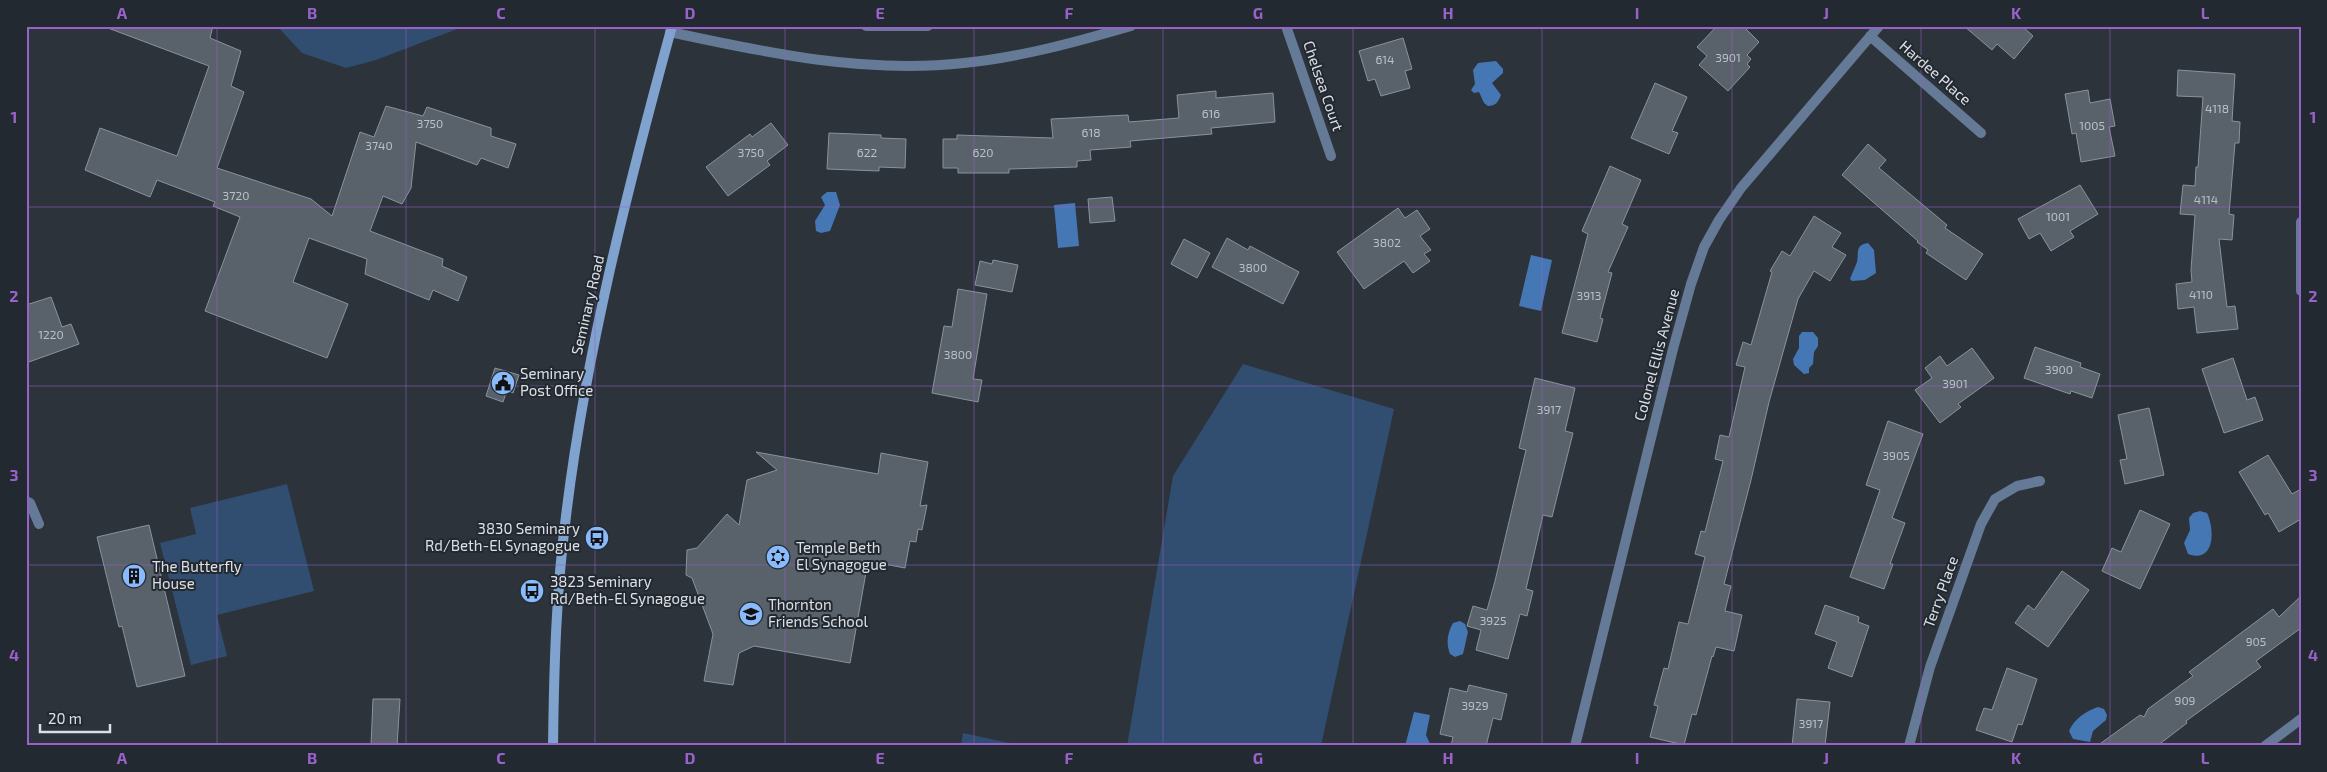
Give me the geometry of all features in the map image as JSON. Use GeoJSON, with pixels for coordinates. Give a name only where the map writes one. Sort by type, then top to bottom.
{"type":"FeatureCollection","features":[{"type":"Feature","properties":{"kind":"main road","name":"Seminary Road"},"geometry":{"type":"LineString","coordinates":[[553,746],[555,652],[565,519],[580,418],[606,289],[671,29]]}},
{"type":"Feature","properties":{"kind":"street"},"geometry":{"type":"LineString","coordinates":[[866,26],[928,26]]}},
{"type":"Feature","properties":{"kind":"street"},"geometry":{"type":"LineString","coordinates":[[671,29],[772,53],[842,63],[900,66],[963,63],[1040,52],[1131,26]]}},
{"type":"Feature","properties":{"kind":"street","name":"Chelsea Court"},"geometry":{"type":"LineString","coordinates":[[1286,26],[1331,156]]}},
{"type":"Feature","properties":{"kind":"street","name":"Colonel Ellis Avenue"},"geometry":{"type":"LineString","coordinates":[[1575,746],[1671,359],[1691,284],[1704,247],[1719,220],[1741,188],[1879,26]]}},
{"type":"Feature","properties":{"kind":"street","name":"Hardee Place"},"geometry":{"type":"LineString","coordinates":[[1870,36],[1981,133]]}},
{"type":"Feature","properties":{"kind":"street"},"geometry":{"type":"LineString","coordinates":[[2301,222],[2301,291]]}},
{"type":"Feature","properties":{"kind":"street","name":"Terry Place"},"geometry":{"type":"LineString","coordinates":[[1909,746],[1930,667],[1981,524],[1996,499],[2017,486],[2040,481]]}},
{"type":"Feature","properties":{"kind":"street"},"geometry":{"type":"LineString","coordinates":[[26,501],[30,503],[39,524]]}},
{"type":"Feature","properties":{"kind":"street"},"geometry":{"type":"LineString","coordinates":[[2265,746],[2301,719]]}},
{"type":"Feature","properties":{"kind":"shaded area"},"geometry":{"type":"Polygon","coordinates":[[[277,26],[465,26],[376,60],[346,68],[302,53],[277,26]]]}},
{"type":"Feature","properties":{"kind":"shaded area"},"geometry":{"type":"Polygon","coordinates":[[[1496,61],[1503,69],[1503,73],[1492,83],[1501,95],[1496,103],[1488,106],[1484,103],[1479,92],[1474,93],[1471,90],[1475,84],[1473,70],[1478,63],[1496,61]]]}},
{"type":"Feature","properties":{"kind":"shaded area"},"geometry":{"type":"Polygon","coordinates":[[[827,192],[836,192],[840,205],[830,231],[821,233],[816,231],[815,221],[825,205],[821,197],[827,192]]]}},
{"type":"Feature","properties":{"kind":"shaded area"},"geometry":{"type":"Polygon","coordinates":[[[1075,203],[1079,246],[1058,248],[1054,205],[1075,203]]]}},
{"type":"Feature","properties":{"kind":"shaded area"},"geometry":{"type":"Polygon","coordinates":[[[1868,243],[1874,250],[1876,273],[1865,280],[1852,281],[1850,279],[1857,262],[1859,247],[1868,243]]]}},
{"type":"Feature","properties":{"kind":"shaded area"},"geometry":{"type":"Polygon","coordinates":[[[1531,255],[1552,260],[1541,311],[1519,306],[1531,255]]]}},
{"type":"Feature","properties":{"kind":"shaded area"},"geometry":{"type":"Polygon","coordinates":[[[1802,332],[1813,332],[1818,338],[1818,346],[1814,352],[1813,364],[1809,368],[1809,373],[1804,374],[1794,365],[1793,359],[1799,348],[1799,336],[1802,332]]]}},
{"type":"Feature","properties":{"kind":"shaded area"},"geometry":{"type":"Polygon","coordinates":[[[1243,364],[1394,409],[1321,746],[1127,746],[1173,476],[1243,364]]]}},
{"type":"Feature","properties":{"kind":"shaded area"},"geometry":{"type":"Polygon","coordinates":[[[287,484],[314,591],[217,615],[227,656],[191,665],[160,543],[196,534],[190,508],[287,484]]]}},
{"type":"Feature","properties":{"kind":"shaded area"},"geometry":{"type":"Polygon","coordinates":[[[2200,511],[2207,513],[2212,536],[2208,550],[2197,556],[2188,554],[2184,543],[2190,530],[2189,518],[2193,513],[2200,511]]]}},
{"type":"Feature","properties":{"kind":"shaded area"},"geometry":{"type":"Polygon","coordinates":[[[1460,621],[1465,624],[1468,632],[1463,654],[1455,657],[1450,654],[1448,638],[1453,623],[1460,621]]]}},
{"type":"Feature","properties":{"kind":"shaded area"},"geometry":{"type":"Polygon","coordinates":[[[2098,707],[2104,709],[2107,715],[2106,720],[2093,731],[2090,742],[2073,739],[2069,731],[2077,719],[2098,707]]]}},
{"type":"Feature","properties":{"kind":"shaded area"},"geometry":{"type":"Polygon","coordinates":[[[1414,712],[1430,715],[1426,735],[1431,746],[1405,746],[1414,712]]]}},
{"type":"Feature","properties":{"kind":"shaded area"},"geometry":{"type":"Polygon","coordinates":[[[963,733],[1022,746],[961,746],[963,733]]]}},
{"type":"Feature","properties":{"kind":"building"},"geometry":{"type":"Polygon","coordinates":[[[109,26],[213,26],[210,38],[241,51],[231,86],[244,92],[217,168],[311,199],[332,216],[360,132],[374,137],[386,106],[423,116],[427,107],[491,128],[491,136],[516,144],[508,168],[481,158],[477,165],[416,142],[411,188],[402,204],[383,196],[370,231],[443,259],[442,266],[467,277],[458,301],[433,290],[429,300],[365,274],[367,259],[309,238],[293,282],[348,304],[327,358],[205,311],[240,217],[213,206],[215,202],[157,180],[150,197],[85,170],[100,128],[177,156],[209,66],[108,28],[109,26]]]}},
{"type":"Feature","properties":{"kind":"building"},"geometry":{"type":"Polygon","coordinates":[[[1717,26],[1743,26],[1759,42],[1747,55],[1751,59],[1747,64],[1750,67],[1728,91],[1699,65],[1707,56],[1697,47],[1717,26]]]}},
{"type":"Feature","properties":{"kind":"building"},"geometry":{"type":"Polygon","coordinates":[[[1964,26],[2022,26],[2033,36],[2014,59],[1997,44],[1992,50],[1964,26]]]}},
{"type":"Feature","properties":{"kind":"building"},"geometry":{"type":"Polygon","coordinates":[[[1403,38],[1412,69],[1405,71],[1410,88],[1381,96],[1375,79],[1368,81],[1359,51],[1403,38]]]}},
{"type":"Feature","properties":{"kind":"building"},"geometry":{"type":"Polygon","coordinates":[[[2178,70],[2235,74],[2232,121],[2240,122],[2239,143],[2235,143],[2229,214],[2234,215],[2232,240],[2219,239],[2227,307],[2235,306],[2238,329],[2197,333],[2194,307],[2178,309],[2176,284],[2192,282],[2191,270],[2195,215],[2180,214],[2183,185],[2195,186],[2203,97],[2177,96],[2178,70]]]}},
{"type":"Feature","properties":{"kind":"building"},"geometry":{"type":"Polygon","coordinates":[[[1655,83],[1687,97],[1672,131],[1678,133],[1669,154],[1631,138],[1655,83]]]}},
{"type":"Feature","properties":{"kind":"building"},"geometry":{"type":"Polygon","coordinates":[[[2088,90],[2090,103],[2110,99],[2115,126],[2109,127],[2115,156],[2081,162],[2076,133],[2072,134],[2065,94],[2088,90]]]}},
{"type":"Feature","properties":{"kind":"building"},"geometry":{"type":"Polygon","coordinates":[[[1216,91],[1216,98],[1273,93],[1275,122],[1211,128],[1212,134],[1130,141],[1131,147],[1090,150],[1091,160],[1077,161],[1077,167],[1009,169],[1009,173],[958,173],[958,168],[943,168],[943,139],[957,139],[957,135],[1053,138],[1051,119],[1128,115],[1129,122],[1179,118],[1177,95],[1216,91]]]}},
{"type":"Feature","properties":{"kind":"building"},"geometry":{"type":"Polygon","coordinates":[[[771,123],[788,145],[767,161],[770,165],[728,196],[706,167],[750,134],[752,137],[771,123]]]}},
{"type":"Feature","properties":{"kind":"building"},"geometry":{"type":"Polygon","coordinates":[[[829,133],[881,135],[881,138],[906,139],[905,168],[879,167],[879,171],[827,169],[829,133]]]}},
{"type":"Feature","properties":{"kind":"building"},"geometry":{"type":"Polygon","coordinates":[[[1868,144],[1886,160],[1879,168],[1947,225],[1945,228],[1983,254],[1966,280],[1926,253],[1928,250],[1842,175],[1868,144]]]}},
{"type":"Feature","properties":{"kind":"building"},"geometry":{"type":"Polygon","coordinates":[[[1610,166],[1641,180],[1622,224],[1628,227],[1608,272],[1612,273],[1600,318],[1603,319],[1597,342],[1562,333],[1588,234],[1582,231],[1610,166]]]}},
{"type":"Feature","properties":{"kind":"building"},"geometry":{"type":"Polygon","coordinates":[[[2080,185],[2098,214],[2070,231],[2074,237],[2051,251],[2040,233],[2029,239],[2018,219],[2080,185]]]}},
{"type":"Feature","properties":{"kind":"building"},"geometry":{"type":"Polygon","coordinates":[[[1112,197],[1115,221],[1090,223],[1088,199],[1112,197]]]}},
{"type":"Feature","properties":{"kind":"building"},"geometry":{"type":"Polygon","coordinates":[[[1398,208],[1405,218],[1417,210],[1430,229],[1420,236],[1431,250],[1424,254],[1430,261],[1413,273],[1404,261],[1364,289],[1337,252],[1398,208]]]}},
{"type":"Feature","properties":{"kind":"building"},"geometry":{"type":"Polygon","coordinates":[[[1814,216],[1841,233],[1832,247],[1846,255],[1830,281],[1814,271],[1798,299],[1769,402],[1724,584],[1731,586],[1725,611],[1742,615],[1734,651],[1716,647],[1696,715],[1692,714],[1684,745],[1650,737],[1658,706],[1654,705],[1664,668],[1668,669],[1679,622],[1688,624],[1705,557],[1695,554],[1701,531],[1705,532],[1723,461],[1715,459],[1720,435],[1729,437],[1745,367],[1736,365],[1743,342],[1751,345],[1772,272],[1770,271],[1782,251],[1790,256],[1814,216]]]}},
{"type":"Feature","properties":{"kind":"building"},"geometry":{"type":"Polygon","coordinates":[[[1227,238],[1248,250],[1250,246],[1299,272],[1283,304],[1212,267],[1227,238]]]}},
{"type":"Feature","properties":{"kind":"building"},"geometry":{"type":"Polygon","coordinates":[[[1184,239],[1210,253],[1197,278],[1171,264],[1184,239]]]}},
{"type":"Feature","properties":{"kind":"building"},"geometry":{"type":"Polygon","coordinates":[[[993,260],[1018,265],[1012,292],[975,285],[980,261],[992,264],[993,260]]]}},
{"type":"Feature","properties":{"kind":"building"},"geometry":{"type":"Polygon","coordinates":[[[958,289],[987,294],[973,379],[982,380],[978,402],[932,393],[944,326],[952,327],[958,289]]]}},
{"type":"Feature","properties":{"kind":"building"},"geometry":{"type":"Polygon","coordinates":[[[51,297],[62,327],[71,324],[79,344],[26,363],[26,305],[51,297]]]}},
{"type":"Feature","properties":{"kind":"building"},"geometry":{"type":"Polygon","coordinates":[[[2035,347],[2081,363],[2080,367],[2100,374],[2092,398],[2071,391],[2070,394],[2024,378],[2035,347]]]}},
{"type":"Feature","properties":{"kind":"building"},"geometry":{"type":"Polygon","coordinates":[[[1972,348],[1994,378],[1958,404],[1961,407],[1940,423],[1915,390],[1932,378],[1925,368],[1940,356],[1947,366],[1972,348]]]}},
{"type":"Feature","properties":{"kind":"building"},"geometry":{"type":"Polygon","coordinates":[[[2233,358],[2247,400],[2255,397],[2263,420],[2224,433],[2202,369],[2233,358]]]}},
{"type":"Feature","properties":{"kind":"building","name":"Seminary Post Office"},"geometry":{"type":"Polygon","coordinates":[[[495,368],[519,375],[513,393],[507,390],[503,402],[486,396],[495,368]]]}},
{"type":"Feature","properties":{"kind":"building"},"geometry":{"type":"Polygon","coordinates":[[[1535,378],[1575,388],[1565,431],[1573,433],[1552,517],[1543,515],[1526,589],[1533,591],[1527,616],[1520,614],[1508,659],[1476,650],[1481,630],[1467,626],[1473,606],[1487,610],[1495,581],[1526,450],[1519,448],[1535,378]]]}},
{"type":"Feature","properties":{"kind":"building"},"geometry":{"type":"Polygon","coordinates":[[[2149,408],[2164,475],[2125,484],[2120,460],[2127,459],[2118,415],[2149,408]]]}},
{"type":"Feature","properties":{"kind":"building"},"geometry":{"type":"Polygon","coordinates":[[[1888,421],[1923,434],[1892,518],[1905,523],[1890,564],[1893,564],[1884,589],[1850,577],[1880,490],[1866,485],[1888,421]]]}},
{"type":"Feature","properties":{"kind":"building","name":"Temple Beth El Synagogue"},"geometry":{"type":"Polygon","coordinates":[[[756,452],[878,474],[881,453],[928,462],[920,506],[927,505],[922,530],[918,529],[916,542],[910,541],[905,568],[868,561],[850,663],[754,646],[739,653],[733,685],[704,681],[713,634],[692,578],[686,575],[687,550],[697,548],[727,514],[739,525],[747,480],[777,470],[756,452]]]}},
{"type":"Feature","properties":{"kind":"building"},"geometry":{"type":"Polygon","coordinates":[[[2268,455],[2292,494],[2301,489],[2301,519],[2279,532],[2268,513],[2265,515],[2239,472],[2268,455]]]}},
{"type":"Feature","properties":{"kind":"building"},"geometry":{"type":"Polygon","coordinates":[[[2140,510],[2170,524],[2140,589],[2102,571],[2112,548],[2121,552],[2140,510]]]}},
{"type":"Feature","properties":{"kind":"building","name":"The Butterfly House"},"geometry":{"type":"Polygon","coordinates":[[[149,525],[185,676],[137,687],[122,626],[119,627],[97,537],[149,525]]]}},
{"type":"Feature","properties":{"kind":"building"},"geometry":{"type":"Polygon","coordinates":[[[2062,571],[2089,590],[2048,647],[2015,623],[2028,605],[2034,610],[2062,571]]]}},
{"type":"Feature","properties":{"kind":"building"},"geometry":{"type":"Polygon","coordinates":[[[2301,596],[2301,628],[2256,661],[2261,667],[2186,721],[2187,723],[2157,746],[2097,746],[2140,715],[2144,717],[2148,709],[2193,676],[2189,672],[2273,609],[2279,617],[2301,596]]]}},
{"type":"Feature","properties":{"kind":"building"},"geometry":{"type":"Polygon","coordinates":[[[1825,605],[1859,617],[1858,622],[1869,626],[1852,677],[1828,668],[1837,642],[1815,634],[1825,605]]]}},
{"type":"Feature","properties":{"kind":"building"},"geometry":{"type":"Polygon","coordinates":[[[2007,668],[2037,679],[2022,725],[2018,724],[2012,742],[1976,730],[1984,708],[1992,710],[2007,668]]]}},
{"type":"Feature","properties":{"kind":"building"},"geometry":{"type":"Polygon","coordinates":[[[1469,685],[1507,694],[1501,720],[1493,718],[1486,746],[1451,746],[1453,737],[1440,734],[1450,688],[1467,692],[1469,685]]]}},
{"type":"Feature","properties":{"kind":"building"},"geometry":{"type":"Polygon","coordinates":[[[373,699],[400,699],[397,746],[371,746],[373,699]]]}},
{"type":"Feature","properties":{"kind":"building"},"geometry":{"type":"Polygon","coordinates":[[[1797,699],[1830,702],[1825,746],[1792,746],[1797,699]]]}},
{"type":"Feature","properties":{"kind":"place","name":"Seminary Post Office"},"geometry":{"type":"Point","coordinates":[503,383]}},
{"type":"Feature","properties":{"kind":"place","name":"3830 Seminary Rd/Beth-El Synagogue"},"geometry":{"type":"Point","coordinates":[597,538]}},
{"type":"Feature","properties":{"kind":"place","name":"Temple Beth El Synagogue"},"geometry":{"type":"Point","coordinates":[778,557]}},
{"type":"Feature","properties":{"kind":"place","name":"The Butterfly House"},"geometry":{"type":"Point","coordinates":[134,576]}},
{"type":"Feature","properties":{"kind":"place","name":"3823 Seminary Rd/Beth-El Synagogue"},"geometry":{"type":"Point","coordinates":[532,591]}},
{"type":"Feature","properties":{"kind":"place","name":"Thornton Friends School"},"geometry":{"type":"Point","coordinates":[751,614]}}]}
